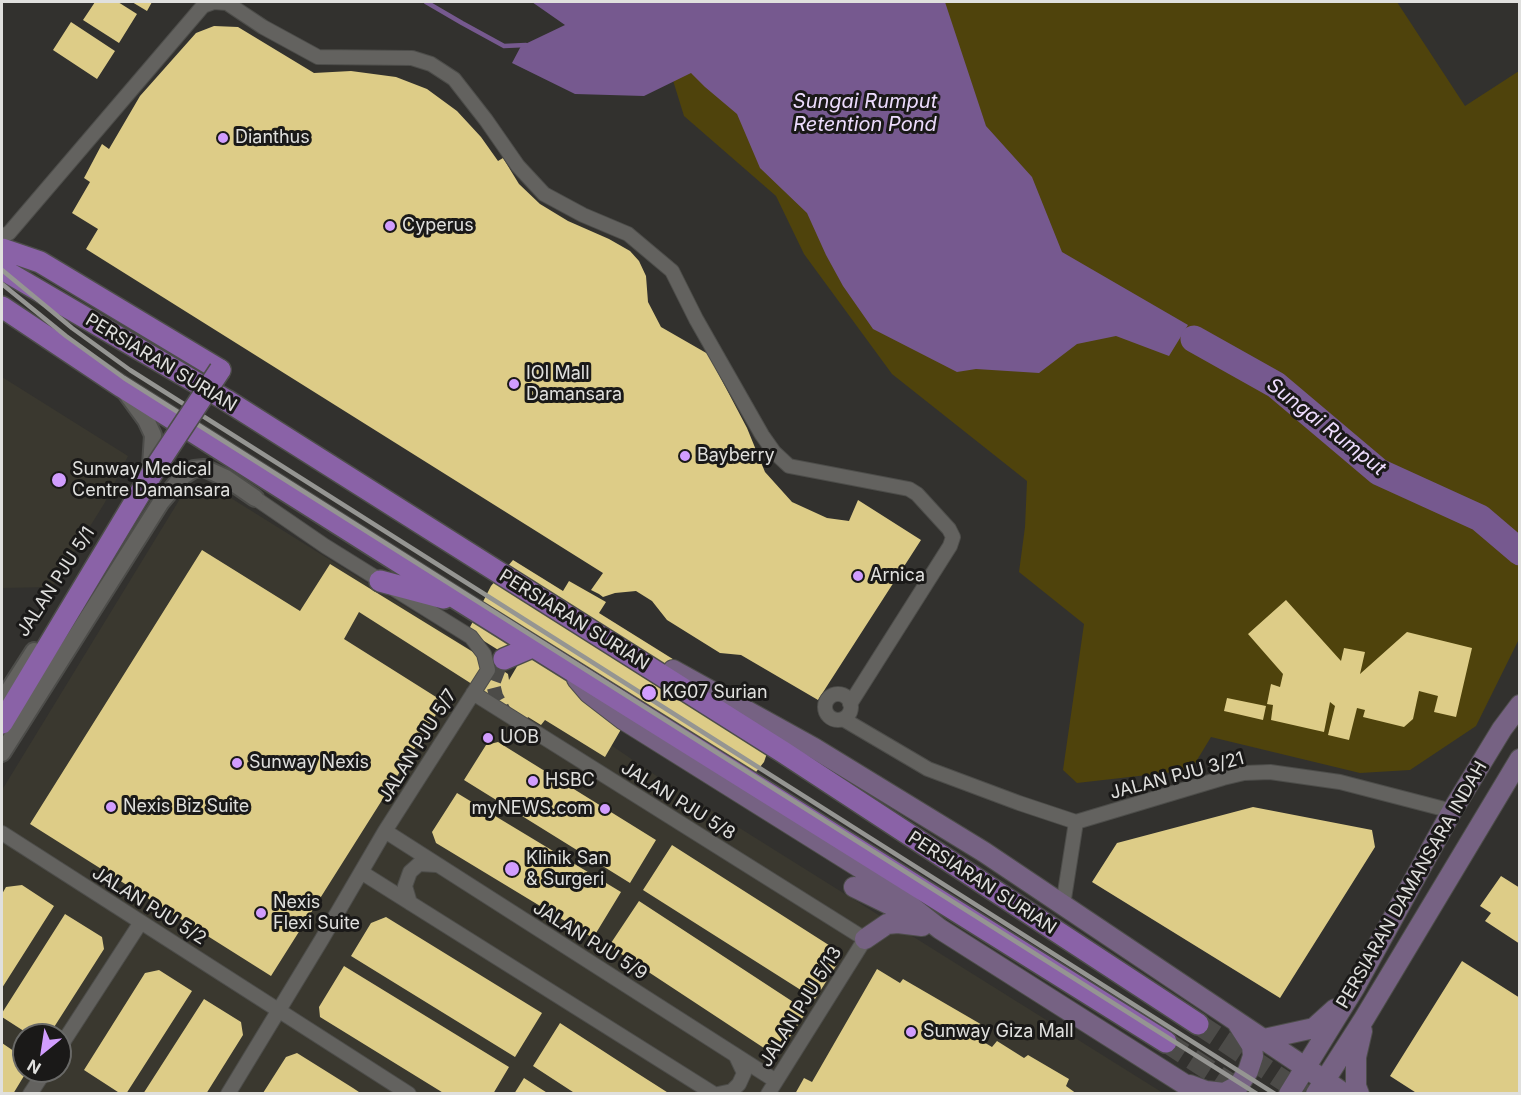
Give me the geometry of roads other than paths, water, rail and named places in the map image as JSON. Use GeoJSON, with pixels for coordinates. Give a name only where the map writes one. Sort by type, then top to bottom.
{"type":"FeatureCollection","features":[{"type":"Feature","properties":{"kind":"main road"},"geometry":{"type":"LineString","coordinates":[[2,249],[40,262],[220,370],[2,714]]}},
{"type":"Feature","properties":{"kind":"main road","name":"PERSIARAN SURIAN"},"geometry":{"type":"LineString","coordinates":[[2,269],[226,400],[616,646],[783,752],[1198,1024]]}},
{"type":"Feature","properties":{"kind":"main road"},"geometry":{"type":"LineString","coordinates":[[2,307],[122,387]]}},
{"type":"Feature","properties":{"kind":"main road","name":"PERSIARAN SURIAN"},"geometry":{"type":"LineString","coordinates":[[122,387],[532,647],[1166,1042]]}},
{"type":"Feature","properties":{"kind":"main road"},"geometry":{"type":"LineString","coordinates":[[380,581],[462,602]]}},
{"type":"Feature","properties":{"kind":"main road"},"geometry":{"type":"LineString","coordinates":[[616,646],[673,670]]}},
{"type":"Feature","properties":{"kind":"main road"},"geometry":{"type":"LineString","coordinates":[[501,664],[532,647]]}},
{"type":"Feature","properties":{"kind":"main road","name":"PERSIARAN SURIAN"},"geometry":{"type":"LineString","coordinates":[[565,666],[589,693],[624,720],[870,874],[940,928],[1198,1092]]}},
{"type":"Feature","properties":{"kind":"main road","name":"PERSIARAN SURIAN"},"geometry":{"type":"LineString","coordinates":[[673,670],[824,754],[984,852],[1307,1066],[1321,1086],[1345,1094]]}},
{"type":"Feature","properties":{"kind":"main road","name":"PERSIARAN DAMANSARA INDAH"},"geometry":{"type":"LineString","coordinates":[[1289,1094],[1355,987],[1452,811],[1502,729],[1520,705]]}},
{"type":"Feature","properties":{"kind":"main road","name":"PERSIARAN DAMANSARA INDAH"},"geometry":{"type":"LineString","coordinates":[[1321,1086],[1364,1019],[1520,759]]}},
{"type":"Feature","properties":{"kind":"main road"},"geometry":{"type":"LineString","coordinates":[[1452,811],[1476,806],[1508,779]]}},
{"type":"Feature","properties":{"kind":"main road"},"geometry":{"type":"LineString","coordinates":[[854,887],[940,928]]}},
{"type":"Feature","properties":{"kind":"main road"},"geometry":{"type":"LineString","coordinates":[[865,939],[887,924],[898,922],[940,928]]}},
{"type":"Feature","properties":{"kind":"main road"},"geometry":{"type":"LineString","coordinates":[[1264,1039],[1314,1028],[1329,1016],[1355,987]]}},
{"type":"Feature","properties":{"kind":"main road"},"geometry":{"type":"LineString","coordinates":[[1178,1079],[1206,1091],[1224,1093],[1239,1085],[1248,1071],[1253,1056],[1252,1046],[1233,1017]]}},
{"type":"Feature","properties":{"kind":"main road"},"geometry":{"type":"LineString","coordinates":[[1359,1094],[1356,1086],[1356,1057],[1364,1019]]}},
{"type":"Feature","properties":{"kind":"street"},"geometry":{"type":"LineString","coordinates":[[2,236],[9,233],[203,6],[214,2],[227,3],[318,57],[412,58],[431,64],[454,80],[518,166],[544,194],[583,215],[628,234],[672,271],[696,319],[762,435],[774,452],[789,466],[909,489],[917,494],[949,529],[953,537],[950,546],[850,704],[849,713],[843,719]]}},
{"type":"Feature","properties":{"kind":"street","name":"JALAN PJU 5/1"},"geometry":{"type":"LineString","coordinates":[[2,714],[145,481],[151,465],[153,435],[146,420],[122,387]]}},
{"type":"Feature","properties":{"kind":"street"},"geometry":{"type":"LineString","coordinates":[[151,465],[159,459],[171,460],[178,473],[175,486]]}},
{"type":"Feature","properties":{"kind":"street"},"geometry":{"type":"LineString","coordinates":[[2,753],[161,502],[183,476],[194,469],[204,468],[226,478],[255,498]]}},
{"type":"Feature","properties":{"kind":"street","name":"JALAN PJU 5/7"},"geometry":{"type":"LineString","coordinates":[[228,1094],[385,831],[488,670],[484,654],[471,637],[380,581],[255,498]]}},
{"type":"Feature","properties":{"kind":"street","name":"JALAN PJU 5/8"},"geometry":{"type":"LineString","coordinates":[[473,693],[865,939]]}},
{"type":"Feature","properties":{"kind":"street"},"geometry":{"type":"LineString","coordinates":[[850,704],[846,698],[838,694],[830,697],[825,704],[826,712],[831,718],[843,719],[928,769],[1076,822],[1063,905]]}},
{"type":"Feature","properties":{"kind":"street","name":"JALAN PJU 3/21"},"geometry":{"type":"LineString","coordinates":[[1076,822],[1223,778],[1244,773],[1270,772],[1340,782],[1452,811]]}},
{"type":"Feature","properties":{"kind":"street","name":"JALAN PJU 5/9"},"geometry":{"type":"LineString","coordinates":[[385,831],[776,1081]]}},
{"type":"Feature","properties":{"kind":"street","name":"JALAN PJU 5/2"},"geometry":{"type":"LineString","coordinates":[[4,839],[141,922],[409,1094]]}},
{"type":"Feature","properties":{"kind":"street"},"geometry":{"type":"LineString","coordinates":[[410,903],[405,886],[410,872],[419,864],[438,866]]}},
{"type":"Feature","properties":{"kind":"street"},"geometry":{"type":"LineString","coordinates":[[361,872],[716,1094],[732,1091],[739,1084],[744,1073],[736,1056]]}},
{"type":"Feature","properties":{"kind":"street"},"geometry":{"type":"LineString","coordinates":[[72,1028],[141,922]]}},
{"type":"Feature","properties":{"kind":"street","name":"JALAN PJU 5/13"},"geometry":{"type":"LineString","coordinates":[[768,1094],[865,939]]}},
{"type":"Feature","properties":{"kind":"water","name":"Sungai Rumput Retention Pond"},"geometry":{"type":"Polygon","coordinates":[[[532,2],[945,2],[986,126],[1032,177],[1062,252],[1188,325],[1169,356],[1116,336],[1077,344],[1039,373],[976,369],[957,372],[873,329],[843,286],[807,213],[760,168],[737,114],[691,73],[644,96],[575,94],[512,63],[521,46],[565,25],[532,2]]]}},
{"type":"Feature","properties":{"kind":"waterway","name":"Sungai Rumput"},"geometry":{"type":"LineString","coordinates":[[426,2],[504,46],[526,45]]}},
{"type":"Feature","properties":{"kind":"waterway","name":"Sungai Rumput"},"geometry":{"type":"LineString","coordinates":[[1194,339],[1276,385],[1379,472],[1480,518],[1520,552]]}},
{"type":"Feature","properties":{"kind":"tunnel"},"geometry":{"type":"LineString","coordinates":[[499,668],[493,684],[496,696],[505,713]]}},
{"type":"Feature","properties":{"kind":"tunnel"},"geometry":{"type":"LineString","coordinates":[[1198,1024],[1304,1094]]}},
{"type":"Feature","properties":{"kind":"tunnel"},"geometry":{"type":"LineString","coordinates":[[1166,1042],[1246,1094]]}},
{"type":"Feature","properties":{"kind":"railway"},"geometry":{"type":"LineString","coordinates":[[2,270],[72,328],[130,370],[1275,1094]]}},
{"type":"Feature","properties":{"kind":"railway"},"geometry":{"type":"LineString","coordinates":[[2,284],[66,336],[124,378],[1257,1094]]}},
{"type":"Feature","properties":{"kind":"place","name":"Dianthus"},"geometry":{"type":"Point","coordinates":[223,138]}},
{"type":"Feature","properties":{"kind":"place","name":"Cyperus"},"geometry":{"type":"Point","coordinates":[390,226]}},
{"type":"Feature","properties":{"kind":"place","name":"IOI Mall Damansara"},"geometry":{"type":"Point","coordinates":[514,384]}},
{"type":"Feature","properties":{"kind":"place","name":"Bayberry"},"geometry":{"type":"Point","coordinates":[685,456]}},
{"type":"Feature","properties":{"kind":"place","name":"Sunway Medical Centre Damansara"},"geometry":{"type":"Point","coordinates":[59,480]}},
{"type":"Feature","properties":{"kind":"place","name":"Arnica"},"geometry":{"type":"Point","coordinates":[858,576]}},
{"type":"Feature","properties":{"kind":"place","name":"KG07 Surian"},"geometry":{"type":"Point","coordinates":[649,693]}},
{"type":"Feature","properties":{"kind":"place","name":"UOB"},"geometry":{"type":"Point","coordinates":[488,738]}},
{"type":"Feature","properties":{"kind":"place","name":"Sunway Nexis"},"geometry":{"type":"Point","coordinates":[237,763]}},
{"type":"Feature","properties":{"kind":"place","name":"HSBC"},"geometry":{"type":"Point","coordinates":[533,781]}},
{"type":"Feature","properties":{"kind":"place","name":"Nexis Biz Suite"},"geometry":{"type":"Point","coordinates":[111,807]}},
{"type":"Feature","properties":{"kind":"place","name":"myNEWS.com"},"geometry":{"type":"Point","coordinates":[605,809]}},
{"type":"Feature","properties":{"kind":"place","name":"Klinik San & Surgeri"},"geometry":{"type":"Point","coordinates":[512,869]}},
{"type":"Feature","properties":{"kind":"place","name":"Nexis Flexi Suite"},"geometry":{"type":"Point","coordinates":[261,913]}},
{"type":"Feature","properties":{"kind":"place","name":"Sunway Giza Mall"},"geometry":{"type":"Point","coordinates":[911,1032]}}]}
